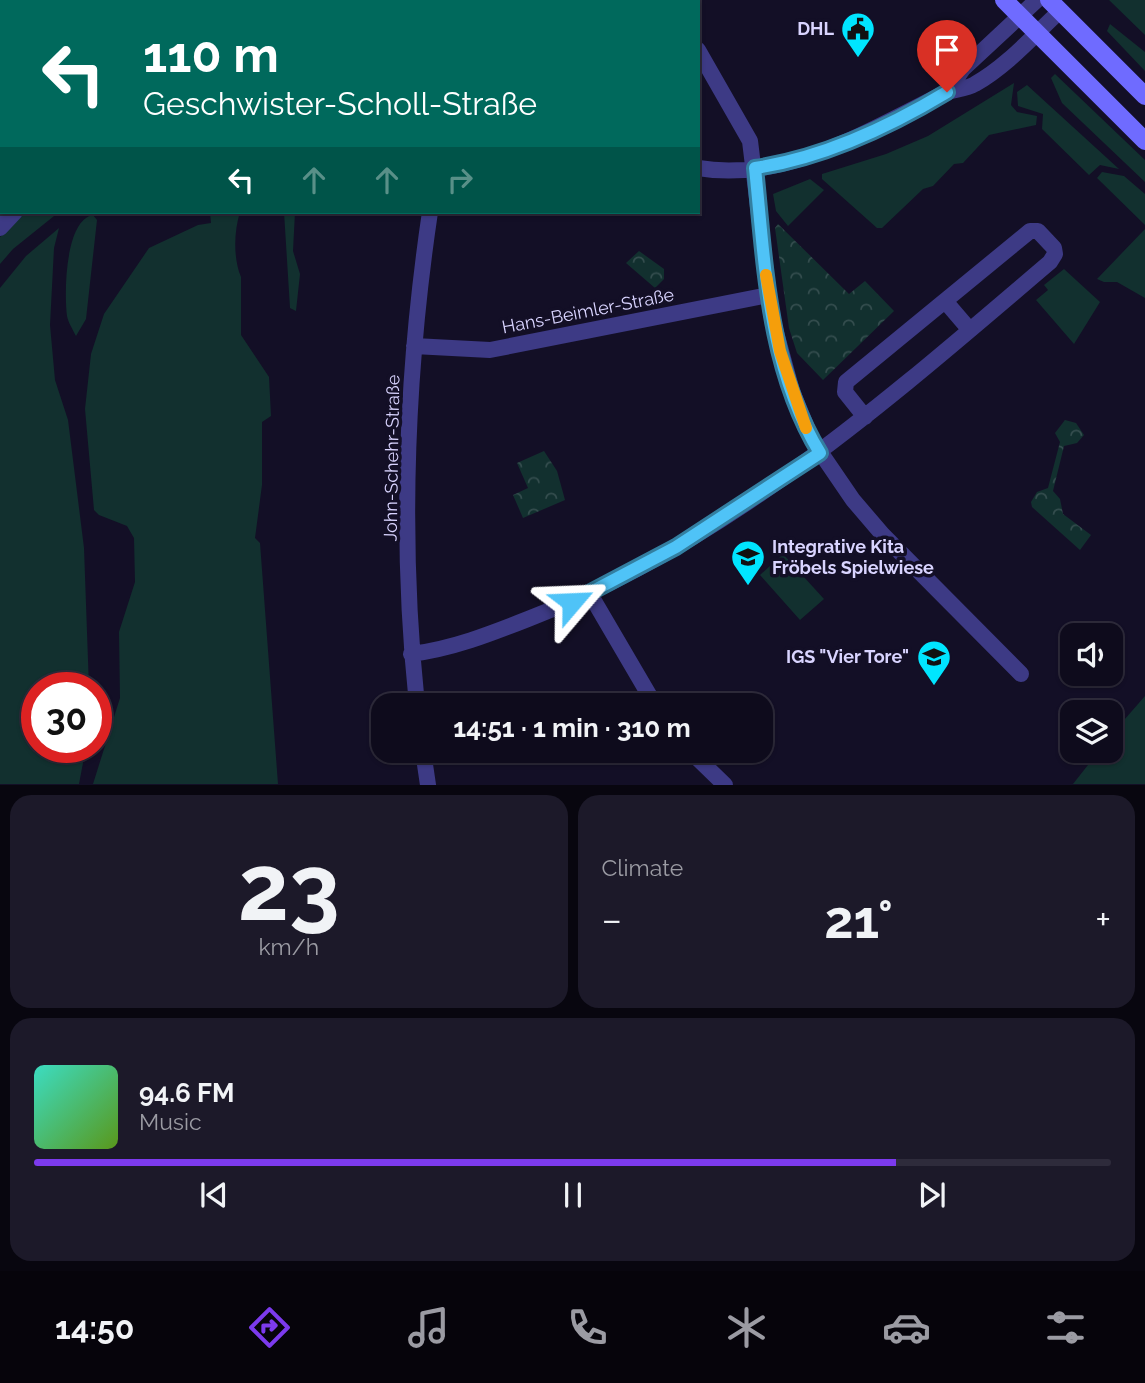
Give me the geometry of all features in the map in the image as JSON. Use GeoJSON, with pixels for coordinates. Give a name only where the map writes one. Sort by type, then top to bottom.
{"type":"FeatureCollection","features":[{"type":"Feature","properties":{"kind":"main road"},"geometry":{"type":"LineString","coordinates":[[1004,0],[1145,141]]}},
{"type":"Feature","properties":{"kind":"main road"},"geometry":{"type":"LineString","coordinates":[[1054,5],[1145,96]]}},
{"type":"Feature","properties":{"kind":"street"},"geometry":{"type":"LineString","coordinates":[[947,92],[963,69],[1037,0]]}},
{"type":"Feature","properties":{"kind":"street"},"geometry":{"type":"LineString","coordinates":[[700,168],[755,168],[800,159],[894,122],[947,92],[960,91],[975,85],[1036,34],[1054,5]]}},
{"type":"Feature","properties":{"kind":"street"},"geometry":{"type":"LineString","coordinates":[[700,53],[745,127],[755,168],[768,295],[792,391],[820,453],[883,535],[1021,674]]}},
{"type":"Feature","properties":{"kind":"street"},"geometry":{"type":"LineString","coordinates":[[0,228],[13,214]]}},
{"type":"Feature","properties":{"kind":"street","name":"John-Schehr-Straße"},"geometry":{"type":"LineString","coordinates":[[416,693],[411,654],[408,432],[414,346],[430,214]]}},
{"type":"Feature","properties":{"kind":"street"},"geometry":{"type":"LineString","coordinates":[[411,654],[451,647],[590,594],[720,521],[820,453],[865,417],[1050,262],[1055,254],[1054,248],[1038,231],[1030,230],[846,382],[845,393],[865,417]]}},
{"type":"Feature","properties":{"kind":"street","name":"Hans-Beimler-Straße"},"geometry":{"type":"LineString","coordinates":[[414,346],[490,350],[768,295]]}},
{"type":"Feature","properties":{"kind":"street"},"geometry":{"type":"LineString","coordinates":[[945,301],[969,329]]}},
{"type":"Feature","properties":{"kind":"street"},"geometry":{"type":"LineString","coordinates":[[590,594],[648,693]]}},
{"type":"Feature","properties":{"kind":"street"},"geometry":{"type":"LineString","coordinates":[[425,763],[428,785]]}},
{"type":"Feature","properties":{"kind":"street"},"geometry":{"type":"LineString","coordinates":[[703,763],[725,785]]}},
{"type":"Feature","properties":{"kind":"green space"},"geometry":{"type":"Polygon","coordinates":[[[1109,0],[1145,0],[1145,35],[1109,0]]]}},
{"type":"Feature","properties":{"kind":"green space"},"geometry":{"type":"Polygon","coordinates":[[[1110,24],[1145,52],[1145,71],[1107,31],[1110,24]]]}},
{"type":"Feature","properties":{"kind":"green space"},"geometry":{"type":"Polygon","coordinates":[[[1055,74],[1145,160],[1145,182],[1062,103],[1051,78],[1055,74]]]}},
{"type":"Feature","properties":{"kind":"green space"},"geometry":{"type":"Polygon","coordinates":[[[1014,83],[1011,105],[1017,112],[1037,116],[1036,125],[989,135],[963,163],[954,164],[933,186],[923,189],[882,228],[877,228],[822,179],[822,174],[886,154],[928,136],[1014,83]]]}},
{"type":"Feature","properties":{"kind":"green space"},"geometry":{"type":"Polygon","coordinates":[[[1027,85],[1119,169],[1100,165],[1089,175],[1042,129],[1043,114],[1018,106],[1017,92],[1027,85]]]}},
{"type":"Feature","properties":{"kind":"green space"},"geometry":{"type":"Polygon","coordinates":[[[1102,172],[1124,176],[1145,194],[1145,225],[1097,178],[1102,172]]]}},
{"type":"Feature","properties":{"kind":"green space"},"geometry":{"type":"Polygon","coordinates":[[[810,179],[824,190],[788,226],[776,211],[773,194],[810,179]]]}},
{"type":"Feature","properties":{"kind":"green space"},"geometry":{"type":"Polygon","coordinates":[[[21,214],[57,214],[13,249],[0,264],[0,237],[21,214]]]}},
{"type":"Feature","properties":{"kind":"green space"},"geometry":{"type":"Polygon","coordinates":[[[210,214],[240,214],[235,244],[241,277],[241,335],[269,377],[271,416],[262,422],[262,485],[255,538],[260,543],[278,784],[93,784],[100,763],[112,763],[112,723],[120,698],[119,632],[135,582],[134,538],[127,526],[99,515],[94,510],[85,409],[91,354],[104,314],[149,248],[198,225],[211,223],[210,214]]]}},
{"type":"Feature","properties":{"kind":"green space"},"geometry":{"type":"Polygon","coordinates":[[[284,214],[295,214],[293,251],[300,274],[296,311],[290,308],[284,214]]]}},
{"type":"Feature","properties":{"kind":"green space"},"geometry":{"type":"Polygon","coordinates":[[[93,215],[97,220],[86,319],[76,336],[67,316],[68,259],[77,230],[84,220],[93,215]]]}},
{"type":"Feature","properties":{"kind":"green space"},"geometry":{"type":"Polygon","coordinates":[[[778,224],[849,294],[865,281],[894,311],[823,380],[797,353],[789,328],[775,228],[778,224]]]}},
{"type":"Feature","properties":{"kind":"green space"},"geometry":{"type":"Polygon","coordinates":[[[59,228],[54,248],[50,325],[55,380],[68,420],[84,548],[88,672],[21,672],[21,763],[83,763],[79,784],[0,784],[0,288],[26,256],[59,228]]]}},
{"type":"Feature","properties":{"kind":"green space"},"geometry":{"type":"Polygon","coordinates":[[[1145,229],[1145,298],[1117,282],[1097,279],[1145,229]]]}},
{"type":"Feature","properties":{"kind":"green space"},"geometry":{"type":"Polygon","coordinates":[[[639,251],[664,269],[664,279],[655,288],[626,263],[639,251]]]}},
{"type":"Feature","properties":{"kind":"green space"},"geometry":{"type":"Polygon","coordinates":[[[1064,269],[1100,302],[1074,344],[1036,300],[1048,290],[1044,285],[1064,269]]]}},
{"type":"Feature","properties":{"kind":"green space"},"geometry":{"type":"Polygon","coordinates":[[[1065,420],[1076,423],[1084,435],[1077,443],[1064,446],[1053,491],[1060,499],[1063,514],[1091,535],[1080,550],[1032,507],[1031,502],[1037,492],[1048,488],[1060,442],[1055,433],[1065,420]]]}},
{"type":"Feature","properties":{"kind":"green space"},"geometry":{"type":"Polygon","coordinates":[[[544,451],[557,471],[565,500],[523,518],[513,495],[528,488],[517,463],[544,451]]]}},
{"type":"Feature","properties":{"kind":"green space"},"geometry":{"type":"Polygon","coordinates":[[[783,554],[824,599],[800,620],[760,575],[783,554]]]}},
{"type":"Feature","properties":{"kind":"green space"},"geometry":{"type":"Polygon","coordinates":[[[1145,696],[1145,784],[1073,784],[1090,763],[1123,763],[1123,721],[1145,696]]]}},
{"type":"Feature","properties":{"kind":"slow traffic"},"geometry":{"type":"LineString","coordinates":[[766,275],[771,314],[780,351],[806,428]]}},
{"type":"Feature","properties":{"kind":"place","name":"DHL"},"geometry":{"type":"Point","coordinates":[858,59]}},
{"type":"Feature","properties":{"kind":"place","name":"Integrative Kita Fröbels Spielwiese"},"geometry":{"type":"Point","coordinates":[748,587]}},
{"type":"Feature","properties":{"kind":"place","name":"IGS \"Vier Tore\""},"geometry":{"type":"Point","coordinates":[934,687]}},
{"type":"Feature","properties":{"kind":"route"},"geometry":{"type":"LineString","coordinates":[[572,602],[720,521],[820,453],[804,424],[792,391],[771,314],[755,168],[800,159],[854,138],[894,122],[947,92]]}}]}
